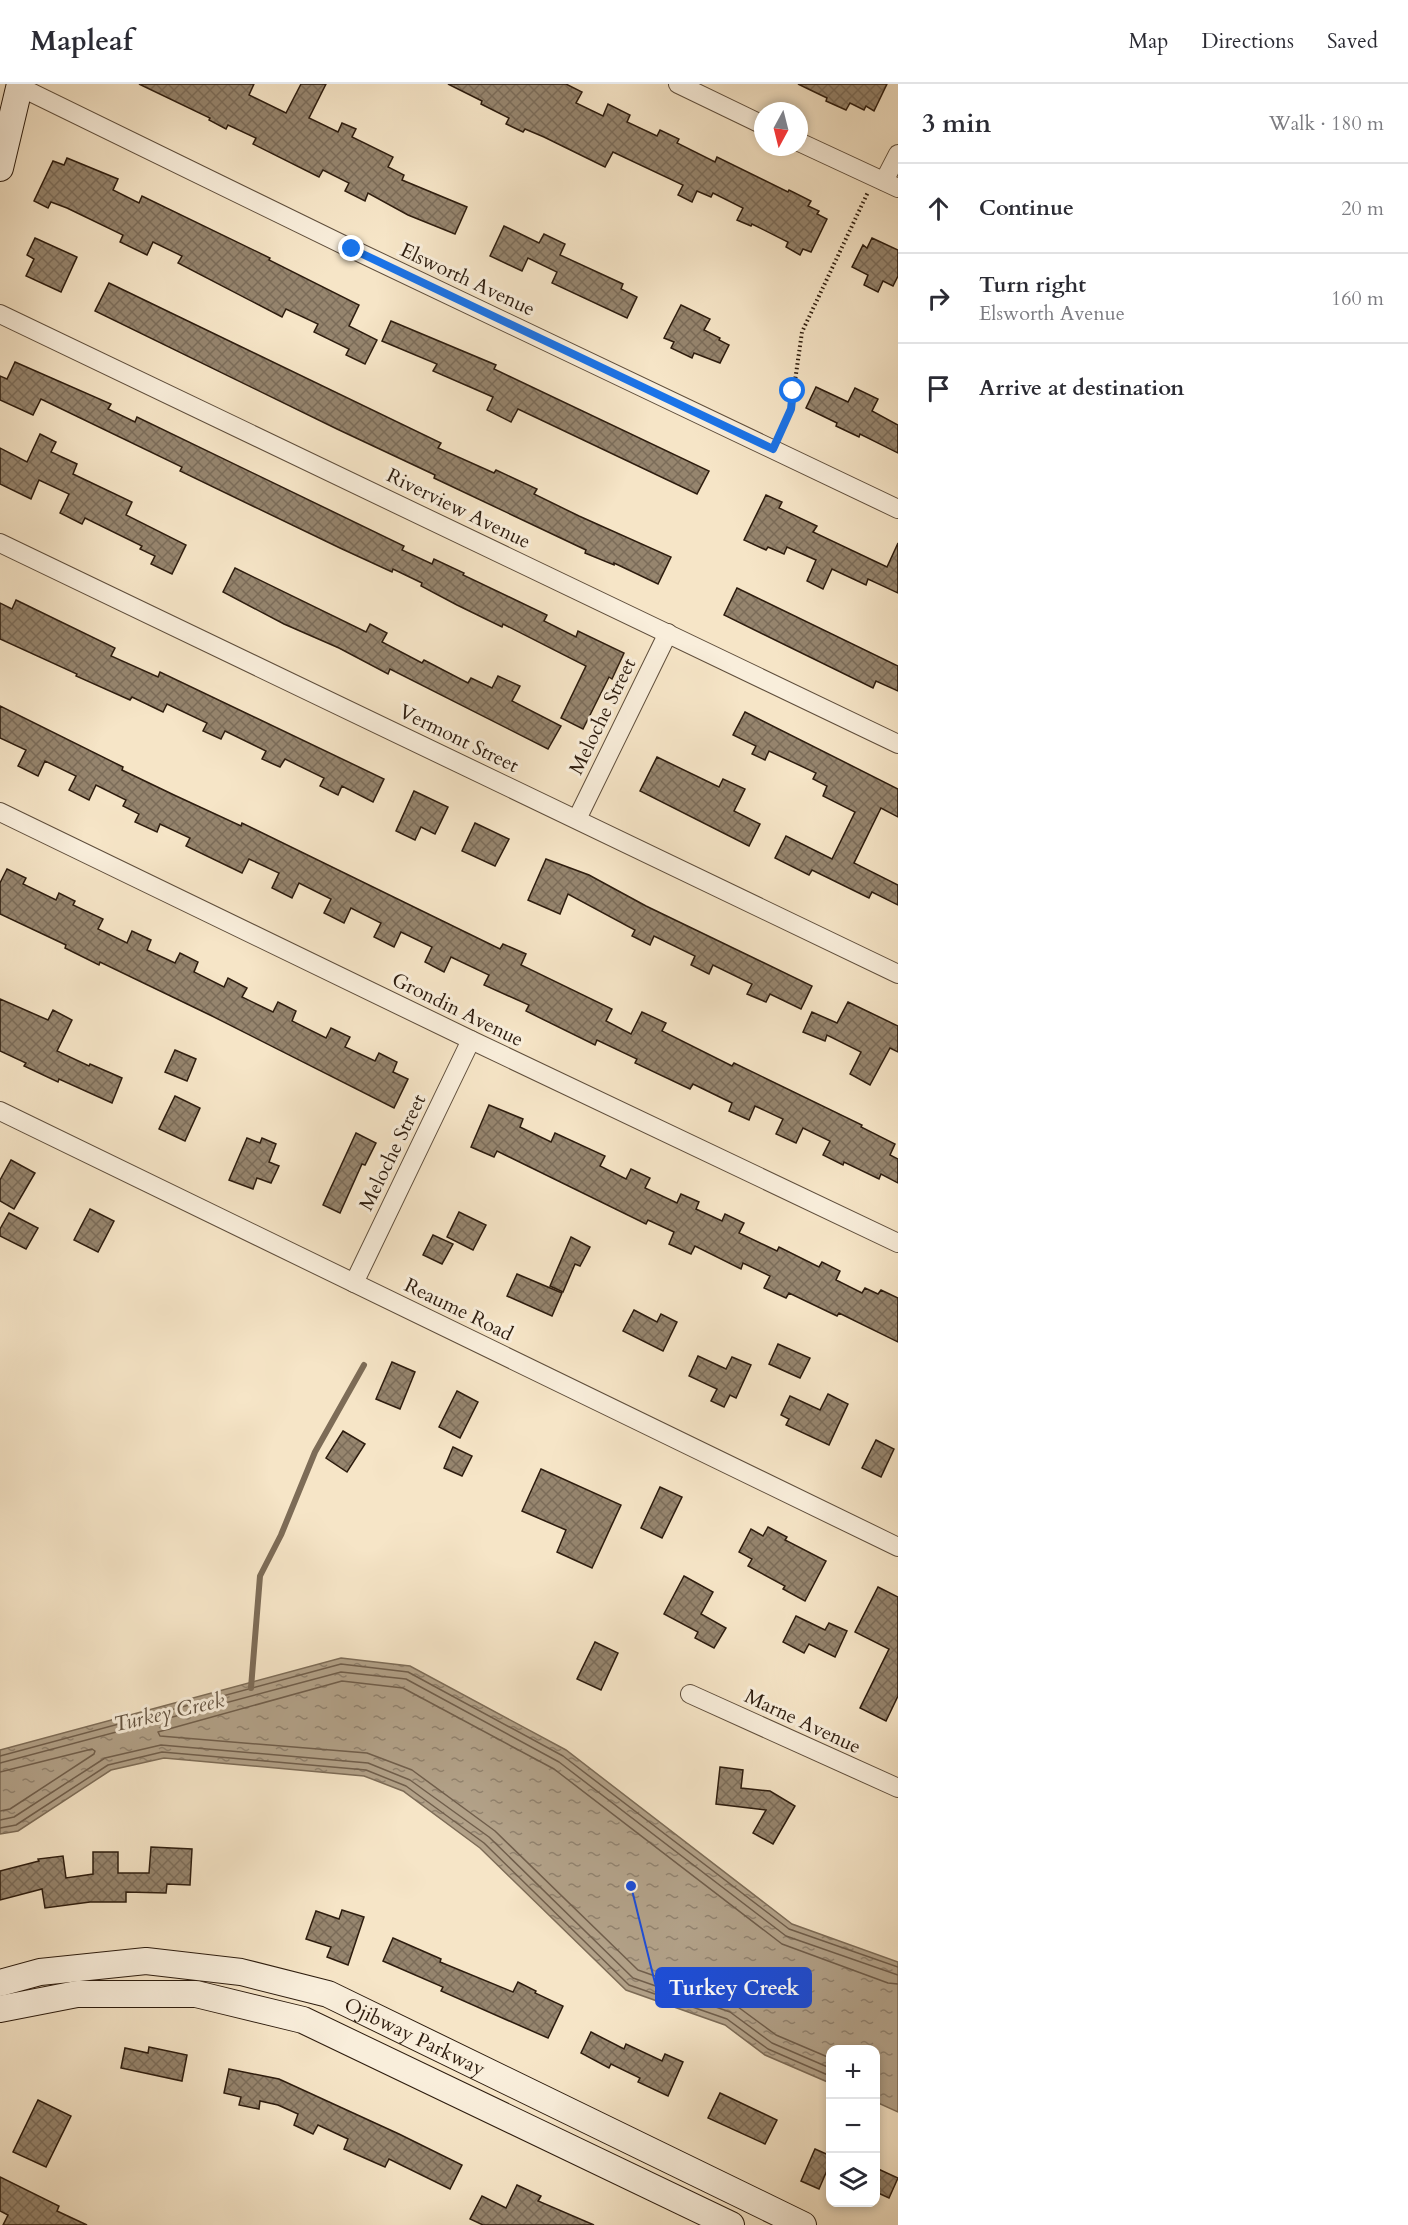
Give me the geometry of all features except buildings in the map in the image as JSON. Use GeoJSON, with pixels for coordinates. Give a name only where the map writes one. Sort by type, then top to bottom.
{"type":"FeatureCollection","features":[{"type":"Feature","properties":{"kind":"main road"},"geometry":{"type":"LineString","coordinates":[[0,168],[20,85]]}},
{"type":"Feature","properties":{"kind":"main road","name":"Ojibway Parkway"},"geometry":{"type":"LineString","coordinates":[[0,1983],[40,1972],[146,1960],[240,1972],[328,1994],[803,2225]]}},
{"type":"Feature","properties":{"kind":"main road","name":"Ojibway Parkway"},"geometry":{"type":"LineString","coordinates":[[0,2009],[77,1994],[196,1994],[303,2020],[725,2224]]}},
{"type":"Feature","properties":{"kind":"street"},"geometry":{"type":"LineString","coordinates":[[678,84],[754,121]]}},
{"type":"Feature","properties":{"kind":"street","name":"Elsworth Avenue"},"geometry":{"type":"LineString","coordinates":[[20,85],[352,249],[898,509]]}},
{"type":"Feature","properties":{"kind":"street"},"geometry":{"type":"LineString","coordinates":[[808,146],[886,182],[898,154]]}},
{"type":"Feature","properties":{"kind":"street","name":"Riverview Avenue"},"geometry":{"type":"LineString","coordinates":[[0,314],[898,744]]}},
{"type":"Feature","properties":{"kind":"street","name":"Vermont Street"},"geometry":{"type":"LineString","coordinates":[[0,543],[898,974]]}},
{"type":"Feature","properties":{"kind":"street","name":"Meloche Street"},"geometry":{"type":"LineString","coordinates":[[577,819],[668,633]]}},
{"type":"Feature","properties":{"kind":"street","name":"Grondin Avenue"},"geometry":{"type":"LineString","coordinates":[[0,812],[898,1243]]}},
{"type":"Feature","properties":{"kind":"street","name":"Meloche Street"},"geometry":{"type":"LineString","coordinates":[[354,1283],[471,1040]]}},
{"type":"Feature","properties":{"kind":"street","name":"Reaume Road"},"geometry":{"type":"LineString","coordinates":[[0,1111],[898,1547]]}},
{"type":"Feature","properties":{"kind":"street","name":"Marne Avenue"},"geometry":{"type":"LineString","coordinates":[[690,1694],[898,1788]]}},
{"type":"Feature","properties":{"kind":"street"},"geometry":{"type":"LineString","coordinates":[[725,2224],[735,2191]]}},
{"type":"Feature","properties":{"kind":"path"},"geometry":{"type":"LineString","coordinates":[[773,449],[791,409],[802,332],[886,182]]}},
{"type":"Feature","properties":{"kind":"water","name":"Turkey Creek"},"geometry":{"type":"Polygon","coordinates":[[[341,1658],[410,1666],[566,1750],[792,1924],[898,1962],[898,2112],[880,2104],[880,2045],[826,2045],[826,2081],[765,2055],[725,2025],[626,1990],[480,1848],[403,1791],[364,1776],[164,1758],[111,1770],[18,1831],[0,1834],[0,1750],[341,1658]]]}},
{"type":"Feature","properties":{"kind":"waterway"},"geometry":{"type":"LineString","coordinates":[[251,1688],[260,1576],[281,1535],[315,1452],[364,1365]]}},
{"type":"Feature","properties":{"kind":"place","name":"Turkey Creek"},"geometry":{"type":"Point","coordinates":[631,1886]}},
{"type":"Feature","properties":{"kind":"route"},"geometry":{"type":"LineString","coordinates":[[352,249],[773,449],[791,409],[793,391]]}}]}
